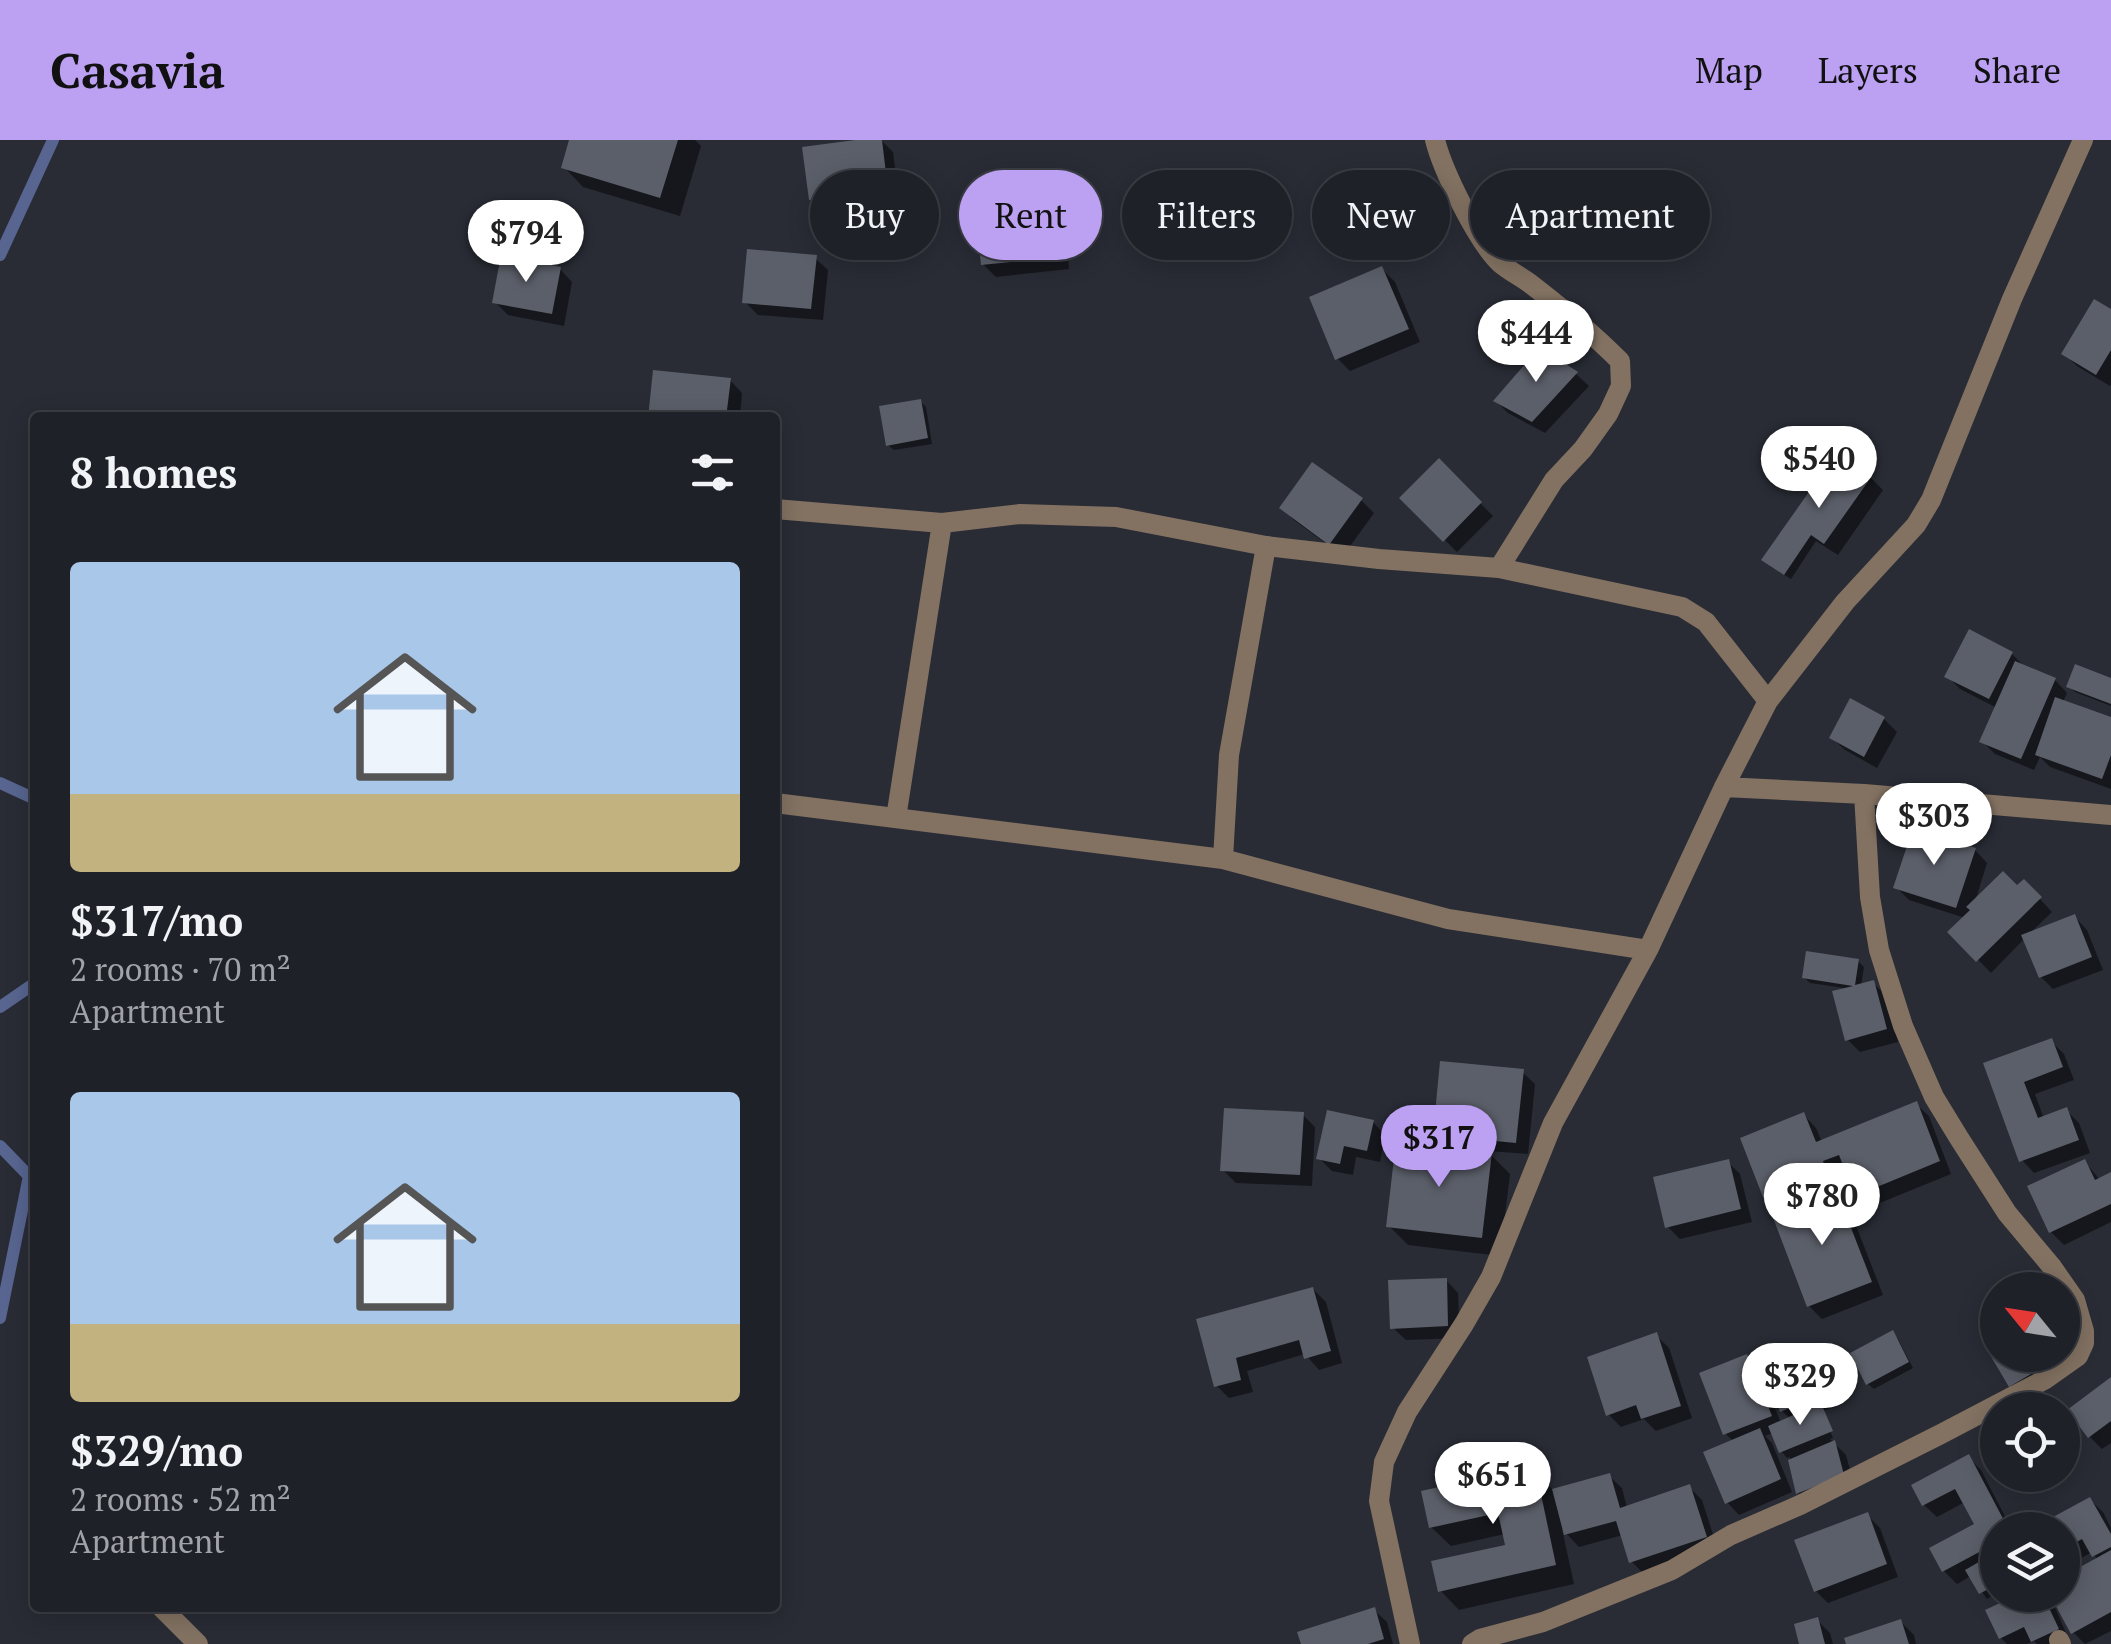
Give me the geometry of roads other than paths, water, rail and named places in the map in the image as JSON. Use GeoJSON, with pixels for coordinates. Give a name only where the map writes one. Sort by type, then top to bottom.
{"type":"FeatureCollection","features":[{"type":"Feature","properties":{"kind":"street"},"geometry":{"type":"LineString","coordinates":[[1435,140],[1441,164],[1477,230],[1500,262],[1586,328],[1620,361],[1622,386],[1608,414],[1554,480],[1499,568]]}},
{"type":"Feature","properties":{"kind":"street"},"geometry":{"type":"LineString","coordinates":[[1410,1644],[1379,1501],[1384,1462],[1406,1412],[1491,1277],[1554,1123],[1648,950],[1768,701],[1845,602],[1916,525],[1931,500],[2012,299],[2084,140]]}},
{"type":"Feature","properties":{"kind":"street"},"geometry":{"type":"LineString","coordinates":[[780,509],[942,523],[1020,514],[1116,518],[1266,546],[1499,568],[1682,606],[1706,622],[1768,701]]}},
{"type":"Feature","properties":{"kind":"street"},"geometry":{"type":"LineString","coordinates":[[896,818],[942,523]]}},
{"type":"Feature","properties":{"kind":"street"},"geometry":{"type":"LineString","coordinates":[[1223,859],[1229,754],[1266,546]]}},
{"type":"Feature","properties":{"kind":"street"},"geometry":{"type":"LineString","coordinates":[[1724,787],[1864,794],[2111,815]]}},
{"type":"Feature","properties":{"kind":"street"},"geometry":{"type":"LineString","coordinates":[[1472,1644],[1543,1622],[1672,1570],[1731,1534],[1800,1505],[2044,1380],[2078,1356],[2084,1344],[2075,1300],[2007,1213],[1958,1138],[1934,1097],[1903,1026],[1879,950],[1870,897],[1864,794]]}},
{"type":"Feature","properties":{"kind":"street"},"geometry":{"type":"LineString","coordinates":[[780,804],[1223,859],[1448,920],[1648,950]]}},
{"type":"Feature","properties":{"kind":"street"},"geometry":{"type":"LineString","coordinates":[[166,1612],[198,1644]]}},
{"type":"Feature","properties":{"kind":"waterway"},"geometry":{"type":"LineString","coordinates":[[0,255],[53,140]]}},
{"type":"Feature","properties":{"kind":"waterway"},"geometry":{"type":"LineString","coordinates":[[0,783],[30,797]]}},
{"type":"Feature","properties":{"kind":"waterway"},"geometry":{"type":"LineString","coordinates":[[0,1007],[30,986]]}},
{"type":"Feature","properties":{"kind":"waterway"},"geometry":{"type":"LineString","coordinates":[[0,1146],[29,1176],[0,1318]]}}]}
